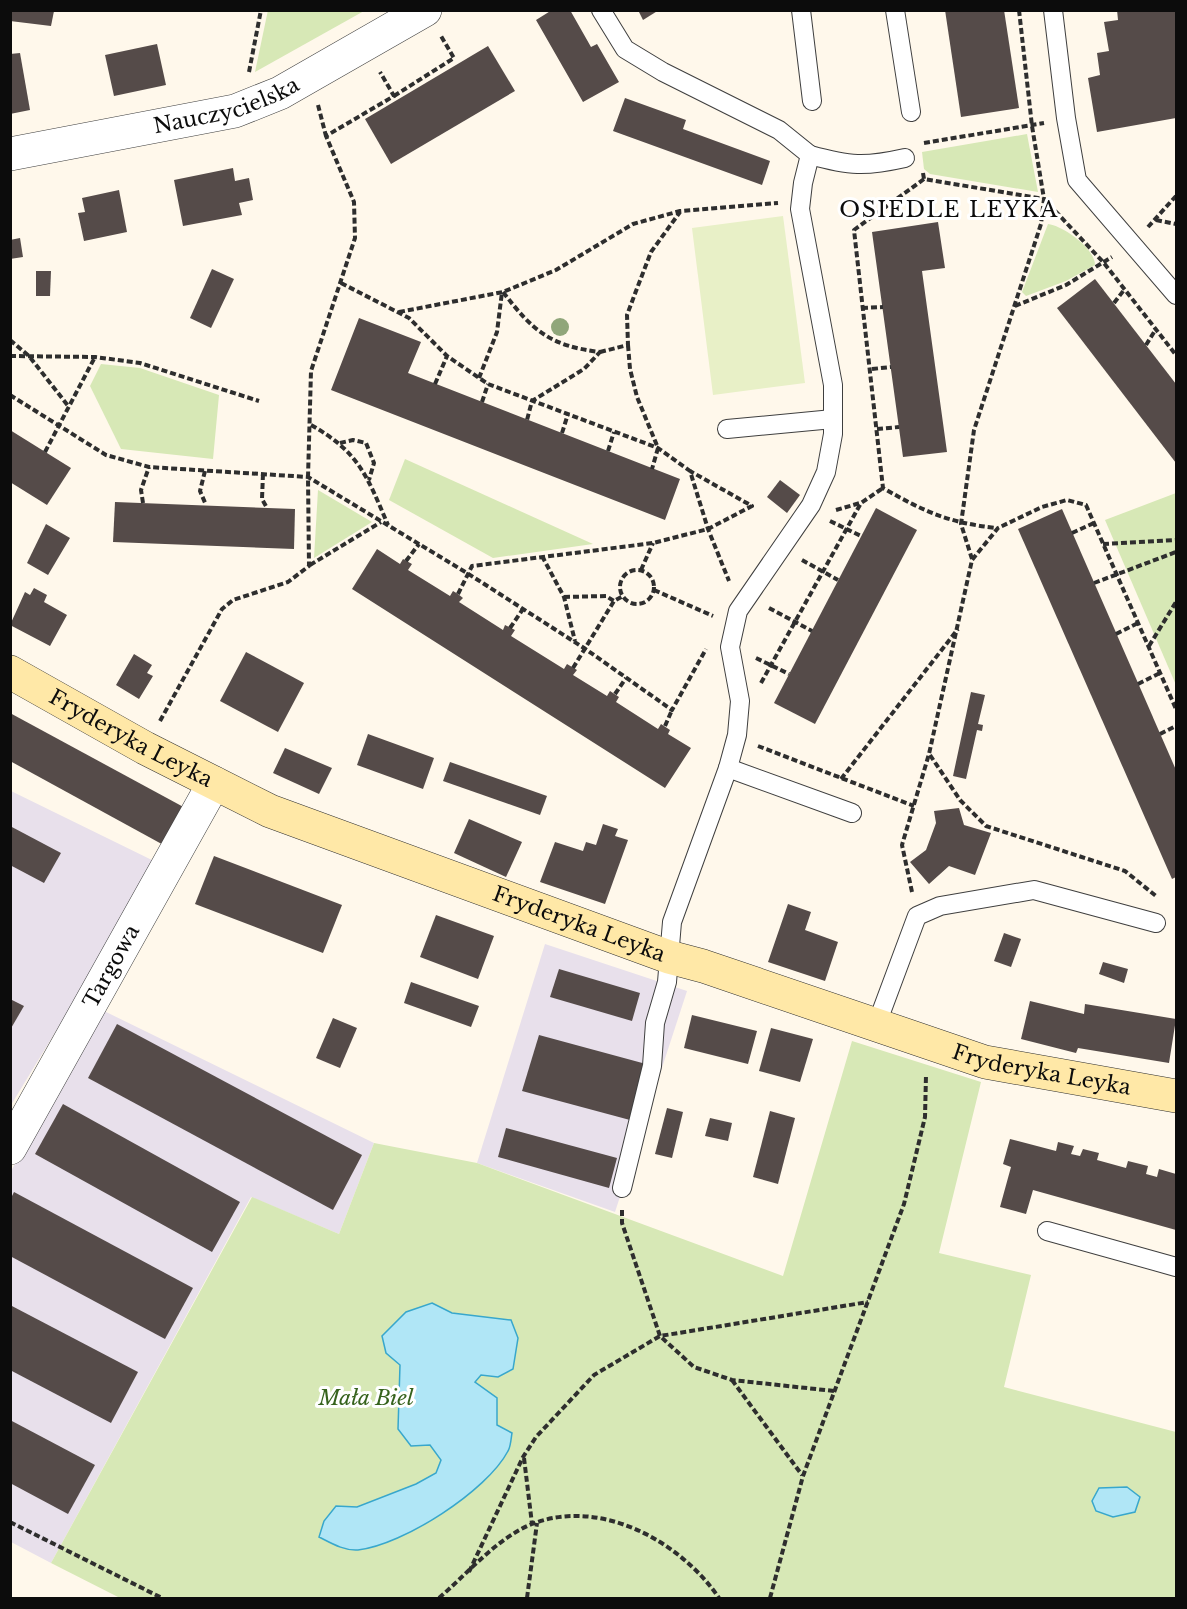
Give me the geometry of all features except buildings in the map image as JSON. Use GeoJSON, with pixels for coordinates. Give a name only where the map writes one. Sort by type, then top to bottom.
{"type":"FeatureCollection","features":[{"type":"Feature","properties":{"kind":"street","name":"Nauczycielska"},"geometry":{"type":"LineString","coordinates":[[10,154],[234,111],[280,93],[432,22]]}},
{"type":"Feature","properties":{"kind":"street","name":"Fryderyka Leyka"},"geometry":{"type":"LineString","coordinates":[[10,672],[145,748],[270,811],[669,957],[703,966],[985,1062],[1176,1096]]}},
{"type":"Feature","properties":{"kind":"street","name":"Targowa"},"geometry":{"type":"LineString","coordinates":[[10,1148],[214,783]]}},
{"type":"Feature","properties":{"kind":"lane"},"geometry":{"type":"LineString","coordinates":[[601,10],[625,49],[663,72],[780,130],[810,155],[843,164],[869,166],[905,158]]}},
{"type":"Feature","properties":{"kind":"lane"},"geometry":{"type":"LineString","coordinates":[[801,10],[812,101]]}},
{"type":"Feature","properties":{"kind":"lane"},"geometry":{"type":"LineString","coordinates":[[895,10],[911,112]]}},
{"type":"Feature","properties":{"kind":"lane"},"geometry":{"type":"LineString","coordinates":[[1053,10],[1066,118],[1077,180],[1176,295]]}},
{"type":"Feature","properties":{"kind":"lane"},"geometry":{"type":"LineString","coordinates":[[622,1188],[652,1066],[655,1023],[667,982],[672,922],[728,768],[737,735],[740,701],[730,647],[738,611],[739,592],[781,548],[811,505],[826,472],[833,434],[833,385],[801,201],[810,155]]}},
{"type":"Feature","properties":{"kind":"lane"},"geometry":{"type":"LineString","coordinates":[[727,429],[833,419]]}},
{"type":"Feature","properties":{"kind":"lane"},"geometry":{"type":"LineString","coordinates":[[728,768],[852,813]]}},
{"type":"Feature","properties":{"kind":"lane"},"geometry":{"type":"LineString","coordinates":[[876,1026],[917,916],[940,906],[1034,890],[1155,923]]}},
{"type":"Feature","properties":{"kind":"lane"},"geometry":{"type":"LineString","coordinates":[[1047,1231],[1176,1267]]}},
{"type":"Feature","properties":{"kind":"path"},"geometry":{"type":"LineString","coordinates":[[917,916],[902,845],[929,754],[960,627],[972,560],[961,524],[974,430],[1041,224],[1044,200],[1032,126],[1019,10]]}},
{"type":"Feature","properties":{"kind":"path"},"geometry":{"type":"LineString","coordinates":[[326,136],[454,58],[432,22]]}},
{"type":"Feature","properties":{"kind":"path"},"geometry":{"type":"LineString","coordinates":[[378,69],[394,96]]}},
{"type":"Feature","properties":{"kind":"path"},"geometry":{"type":"LineString","coordinates":[[309,566],[308,477],[311,371],[355,238],[354,202],[326,136],[317,104]]}},
{"type":"Feature","properties":{"kind":"path"},"geometry":{"type":"LineString","coordinates":[[920,144],[1032,126],[1066,118]]}},
{"type":"Feature","properties":{"kind":"path"},"geometry":{"type":"LineString","coordinates":[[922,167],[924,179]]}},
{"type":"Feature","properties":{"kind":"path"},"geometry":{"type":"LineString","coordinates":[[883,489],[872,369],[862,308],[854,230],[924,179],[1044,200],[1104,263],[1176,355]]}},
{"type":"Feature","properties":{"kind":"path"},"geometry":{"type":"LineString","coordinates":[[398,312],[502,292],[556,270],[633,224],[680,211],[801,201]]}},
{"type":"Feature","properties":{"kind":"path"},"geometry":{"type":"LineString","coordinates":[[652,469],[658,448],[637,397],[630,369],[627,315],[651,252],[680,211]]}},
{"type":"Feature","properties":{"kind":"path"},"geometry":{"type":"LineString","coordinates":[[1156,220],[1176,224]]}},
{"type":"Feature","properties":{"kind":"path"},"geometry":{"type":"LineString","coordinates":[[1014,306],[1066,285],[1104,263]]}},
{"type":"Feature","properties":{"kind":"path"},"geometry":{"type":"LineString","coordinates":[[341,283],[410,318],[447,356],[488,384],[658,448],[690,471],[752,506],[708,529],[653,543],[472,566],[458,594]]}},
{"type":"Feature","properties":{"kind":"path"},"geometry":{"type":"LineString","coordinates":[[1114,303],[1124,290]]}},
{"type":"Feature","properties":{"kind":"path"},"geometry":{"type":"LineString","coordinates":[[502,292],[523,318],[546,339],[573,349],[600,352],[628,345]]}},
{"type":"Feature","properties":{"kind":"path"},"geometry":{"type":"LineString","coordinates":[[479,378],[497,332],[502,292]]}},
{"type":"Feature","properties":{"kind":"path"},"geometry":{"type":"LineString","coordinates":[[862,308],[883,307]]}},
{"type":"Feature","properties":{"kind":"path"},"geometry":{"type":"LineString","coordinates":[[1146,345],[1156,329]]}},
{"type":"Feature","properties":{"kind":"path"},"geometry":{"type":"LineString","coordinates":[[10,340],[29,356],[69,407]]}},
{"type":"Feature","properties":{"kind":"path"},"geometry":{"type":"LineString","coordinates":[[527,420],[532,401],[584,369],[600,352]]}},
{"type":"Feature","properties":{"kind":"path"},"geometry":{"type":"LineString","coordinates":[[10,356],[95,357],[140,363],[259,401]]}},
{"type":"Feature","properties":{"kind":"path"},"geometry":{"type":"LineString","coordinates":[[435,384],[447,356]]}},
{"type":"Feature","properties":{"kind":"path"},"geometry":{"type":"LineString","coordinates":[[45,452],[95,357]]}},
{"type":"Feature","properties":{"kind":"path"},"geometry":{"type":"LineString","coordinates":[[872,369],[891,367]]}},
{"type":"Feature","properties":{"kind":"path"},"geometry":{"type":"LineString","coordinates":[[482,402],[488,384]]}},
{"type":"Feature","properties":{"kind":"path"},"geometry":{"type":"LineString","coordinates":[[10,395],[106,455],[149,467],[308,477],[467,573],[575,642],[672,710]]}},
{"type":"Feature","properties":{"kind":"path"},"geometry":{"type":"LineString","coordinates":[[562,434],[568,414]]}},
{"type":"Feature","properties":{"kind":"path"},"geometry":{"type":"LineString","coordinates":[[310,424],[340,443],[369,481],[388,525]]}},
{"type":"Feature","properties":{"kind":"path"},"geometry":{"type":"LineString","coordinates":[[877,429],[899,427]]}},
{"type":"Feature","properties":{"kind":"path"},"geometry":{"type":"LineString","coordinates":[[608,451],[615,432]]}},
{"type":"Feature","properties":{"kind":"path"},"geometry":{"type":"LineString","coordinates":[[340,443],[353,440],[366,443],[374,463],[369,481]]}},
{"type":"Feature","properties":{"kind":"path"},"geometry":{"type":"LineString","coordinates":[[143,503],[141,490],[149,467]]}},
{"type":"Feature","properties":{"kind":"path"},"geometry":{"type":"LineString","coordinates":[[206,471],[200,490],[206,505]]}},
{"type":"Feature","properties":{"kind":"path"},"geometry":{"type":"LineString","coordinates":[[690,471],[708,529],[739,592],[812,631]]}},
{"type":"Feature","properties":{"kind":"path"},"geometry":{"type":"LineString","coordinates":[[263,474],[262,499],[267,508]]}},
{"type":"Feature","properties":{"kind":"path"},"geometry":{"type":"LineString","coordinates":[[883,489],[920,508],[961,524],[998,528]]}},
{"type":"Feature","properties":{"kind":"path"},"geometry":{"type":"LineString","coordinates":[[828,512],[861,503],[883,489]]}},
{"type":"Feature","properties":{"kind":"path"},"geometry":{"type":"LineString","coordinates":[[972,560],[998,528],[1042,507],[1067,500],[1086,505],[1176,709]]}},
{"type":"Feature","properties":{"kind":"path"},"geometry":{"type":"LineString","coordinates":[[760,686],[861,503]]}},
{"type":"Feature","properties":{"kind":"path"},"geometry":{"type":"LineString","coordinates":[[156,730],[222,609],[232,600],[288,582],[309,566],[381,522]]}},
{"type":"Feature","properties":{"kind":"path"},"geometry":{"type":"LineString","coordinates":[[1072,533],[1094,523]]}},
{"type":"Feature","properties":{"kind":"path"},"geometry":{"type":"LineString","coordinates":[[846,529],[861,536]]}},
{"type":"Feature","properties":{"kind":"path"},"geometry":{"type":"LineString","coordinates":[[1103,544],[1176,540]]}},
{"type":"Feature","properties":{"kind":"path"},"geometry":{"type":"LineString","coordinates":[[641,570],[653,543]]}},
{"type":"Feature","properties":{"kind":"path"},"geometry":{"type":"LineString","coordinates":[[406,561],[419,544]]}},
{"type":"Feature","properties":{"kind":"path"},"geometry":{"type":"LineString","coordinates":[[781,548],[838,580]]}},
{"type":"Feature","properties":{"kind":"path"},"geometry":{"type":"LineString","coordinates":[[1094,583],[1176,552]]}},
{"type":"Feature","properties":{"kind":"path"},"geometry":{"type":"LineString","coordinates":[[542,556],[564,597],[575,642]]}},
{"type":"Feature","properties":{"kind":"path"},"geometry":{"type":"LineString","coordinates":[[641,570],[653,581],[654,590],[642,603],[633,603],[623,596],[621,582],[625,574],[641,570]]}},
{"type":"Feature","properties":{"kind":"path"},"geometry":{"type":"LineString","coordinates":[[654,590],[722,620]]}},
{"type":"Feature","properties":{"kind":"path"},"geometry":{"type":"LineString","coordinates":[[564,597],[606,596],[614,601]]}},
{"type":"Feature","properties":{"kind":"path"},"geometry":{"type":"LineString","coordinates":[[573,668],[614,601],[623,596]]}},
{"type":"Feature","properties":{"kind":"path"},"geometry":{"type":"LineString","coordinates":[[1149,646],[1176,602]]}},
{"type":"Feature","properties":{"kind":"path"},"geometry":{"type":"LineString","coordinates":[[510,628],[523,609]]}},
{"type":"Feature","properties":{"kind":"path"},"geometry":{"type":"LineString","coordinates":[[1116,633],[1138,623]]}},
{"type":"Feature","properties":{"kind":"path"},"geometry":{"type":"LineString","coordinates":[[829,804],[841,778],[960,627]]}},
{"type":"Feature","properties":{"kind":"path"},"geometry":{"type":"LineString","coordinates":[[665,726],[711,640]]}},
{"type":"Feature","properties":{"kind":"path"},"geometry":{"type":"LineString","coordinates":[[1138,684],[1160,673]]}},
{"type":"Feature","properties":{"kind":"path"},"geometry":{"type":"LineString","coordinates":[[615,694],[626,678]]}},
{"type":"Feature","properties":{"kind":"path"},"geometry":{"type":"LineString","coordinates":[[1160,734],[1176,726]]}},
{"type":"Feature","properties":{"kind":"path"},"geometry":{"type":"LineString","coordinates":[[752,744],[914,806]]}},
{"type":"Feature","properties":{"kind":"path"},"geometry":{"type":"LineString","coordinates":[[929,754],[960,800],[986,826],[1125,871],[1159,898]]}},
{"type":"Feature","properties":{"kind":"path"},"geometry":{"type":"LineString","coordinates":[[770,1599],[803,1476],[868,1302],[909,1182],[925,1117],[926,1065],[932,1045]]}},
{"type":"Feature","properties":{"kind":"path"},"geometry":{"type":"LineString","coordinates":[[622,1188],[622,1223],[660,1336],[694,1367],[732,1380],[834,1391]]}},
{"type":"Feature","properties":{"kind":"path"},"geometry":{"type":"LineString","coordinates":[[469,1572],[524,1457],[536,1437],[594,1375],[660,1336],[868,1302]]}},
{"type":"Feature","properties":{"kind":"path"},"geometry":{"type":"LineString","coordinates":[[732,1380],[803,1476]]}},
{"type":"Feature","properties":{"kind":"path"},"geometry":{"type":"LineString","coordinates":[[524,1457],[534,1524],[527,1599]]}},
{"type":"Feature","properties":{"kind":"path"},"geometry":{"type":"LineString","coordinates":[[439,1599],[500,1545],[534,1524],[562,1518],[584,1517],[611,1521],[642,1533],[691,1563],[719,1599]]}},
{"type":"Feature","properties":{"kind":"path"},"geometry":{"type":"LineString","coordinates":[[10,1522],[162,1599]]}},
{"type":"Feature","properties":{"kind":"shaded area"},"geometry":{"type":"Polygon","coordinates":[[[11,791],[158,863],[11,1105],[11,791]]]}},
{"type":"Feature","properties":{"kind":"shaded area"},"geometry":{"type":"Polygon","coordinates":[[[545,944],[687,991],[615,1212],[477,1163],[545,944]]]}},
{"type":"Feature","properties":{"kind":"shaded area"},"geometry":{"type":"Polygon","coordinates":[[[102,1010],[374,1143],[339,1234],[251,1197],[51,1563],[11,1542],[11,1171],[102,1010]]]}},
{"type":"Feature","properties":{"kind":"green space"},"geometry":{"type":"Polygon","coordinates":[[[268,10],[364,10],[364,11],[255,72],[268,10]]]}},
{"type":"Feature","properties":{"kind":"green space"},"geometry":{"type":"Polygon","coordinates":[[[1027,134],[1038,192],[930,174],[924,169],[922,152],[1027,134]]]}},
{"type":"Feature","properties":{"kind":"green space"},"geometry":{"type":"Polygon","coordinates":[[[783,216],[805,383],[713,395],[692,228],[783,216]]]}},
{"type":"Feature","properties":{"kind":"green space"},"geometry":{"type":"Polygon","coordinates":[[[1048,224],[1078,239],[1090,252],[1095,265],[1066,281],[1026,296],[1022,292],[1048,224]]]}},
{"type":"Feature","properties":{"kind":"green space"},"geometry":{"type":"Polygon","coordinates":[[[101,364],[140,368],[219,395],[213,459],[121,449],[90,386],[101,364]]]}},
{"type":"Feature","properties":{"kind":"green space"},"geometry":{"type":"Polygon","coordinates":[[[405,459],[593,544],[493,558],[389,500],[405,459]]]}},
{"type":"Feature","properties":{"kind":"green space"},"geometry":{"type":"Polygon","coordinates":[[[318,490],[372,522],[314,558],[318,490]]]}},
{"type":"Feature","properties":{"kind":"green space"},"geometry":{"type":"Polygon","coordinates":[[[1176,493],[1176,685],[1105,520],[1176,493]]]}},
{"type":"Feature","properties":{"kind":"green space","name":"Mała Biel"},"geometry":{"type":"Polygon","coordinates":[[[852,1041],[981,1082],[939,1253],[1031,1275],[1004,1387],[1176,1432],[1176,1598],[120,1598],[51,1563],[252,1197],[339,1234],[374,1143],[477,1163],[783,1276],[852,1041]]]}},
{"type":"Feature","properties":{"kind":"water"},"geometry":{"type":"Polygon","coordinates":[[[432,1303],[452,1313],[511,1320],[518,1338],[513,1369],[498,1377],[481,1375],[475,1382],[497,1398],[497,1425],[512,1433],[509,1449],[482,1483],[442,1514],[420,1527],[377,1546],[358,1550],[338,1546],[319,1537],[324,1521],[336,1506],[357,1507],[416,1484],[436,1473],[441,1460],[430,1445],[411,1446],[398,1429],[400,1365],[386,1353],[382,1336],[406,1312],[432,1303]]]}},
{"type":"Feature","properties":{"kind":"water"},"geometry":{"type":"Polygon","coordinates":[[[1127,1487],[1140,1497],[1135,1512],[1113,1517],[1096,1511],[1092,1501],[1099,1488],[1127,1487]]]}},
{"type":"Feature","properties":{"kind":"district","name":"OSIEDLE LEYKA"},"geometry":{"type":"Point","coordinates":[949,209]}}]}
